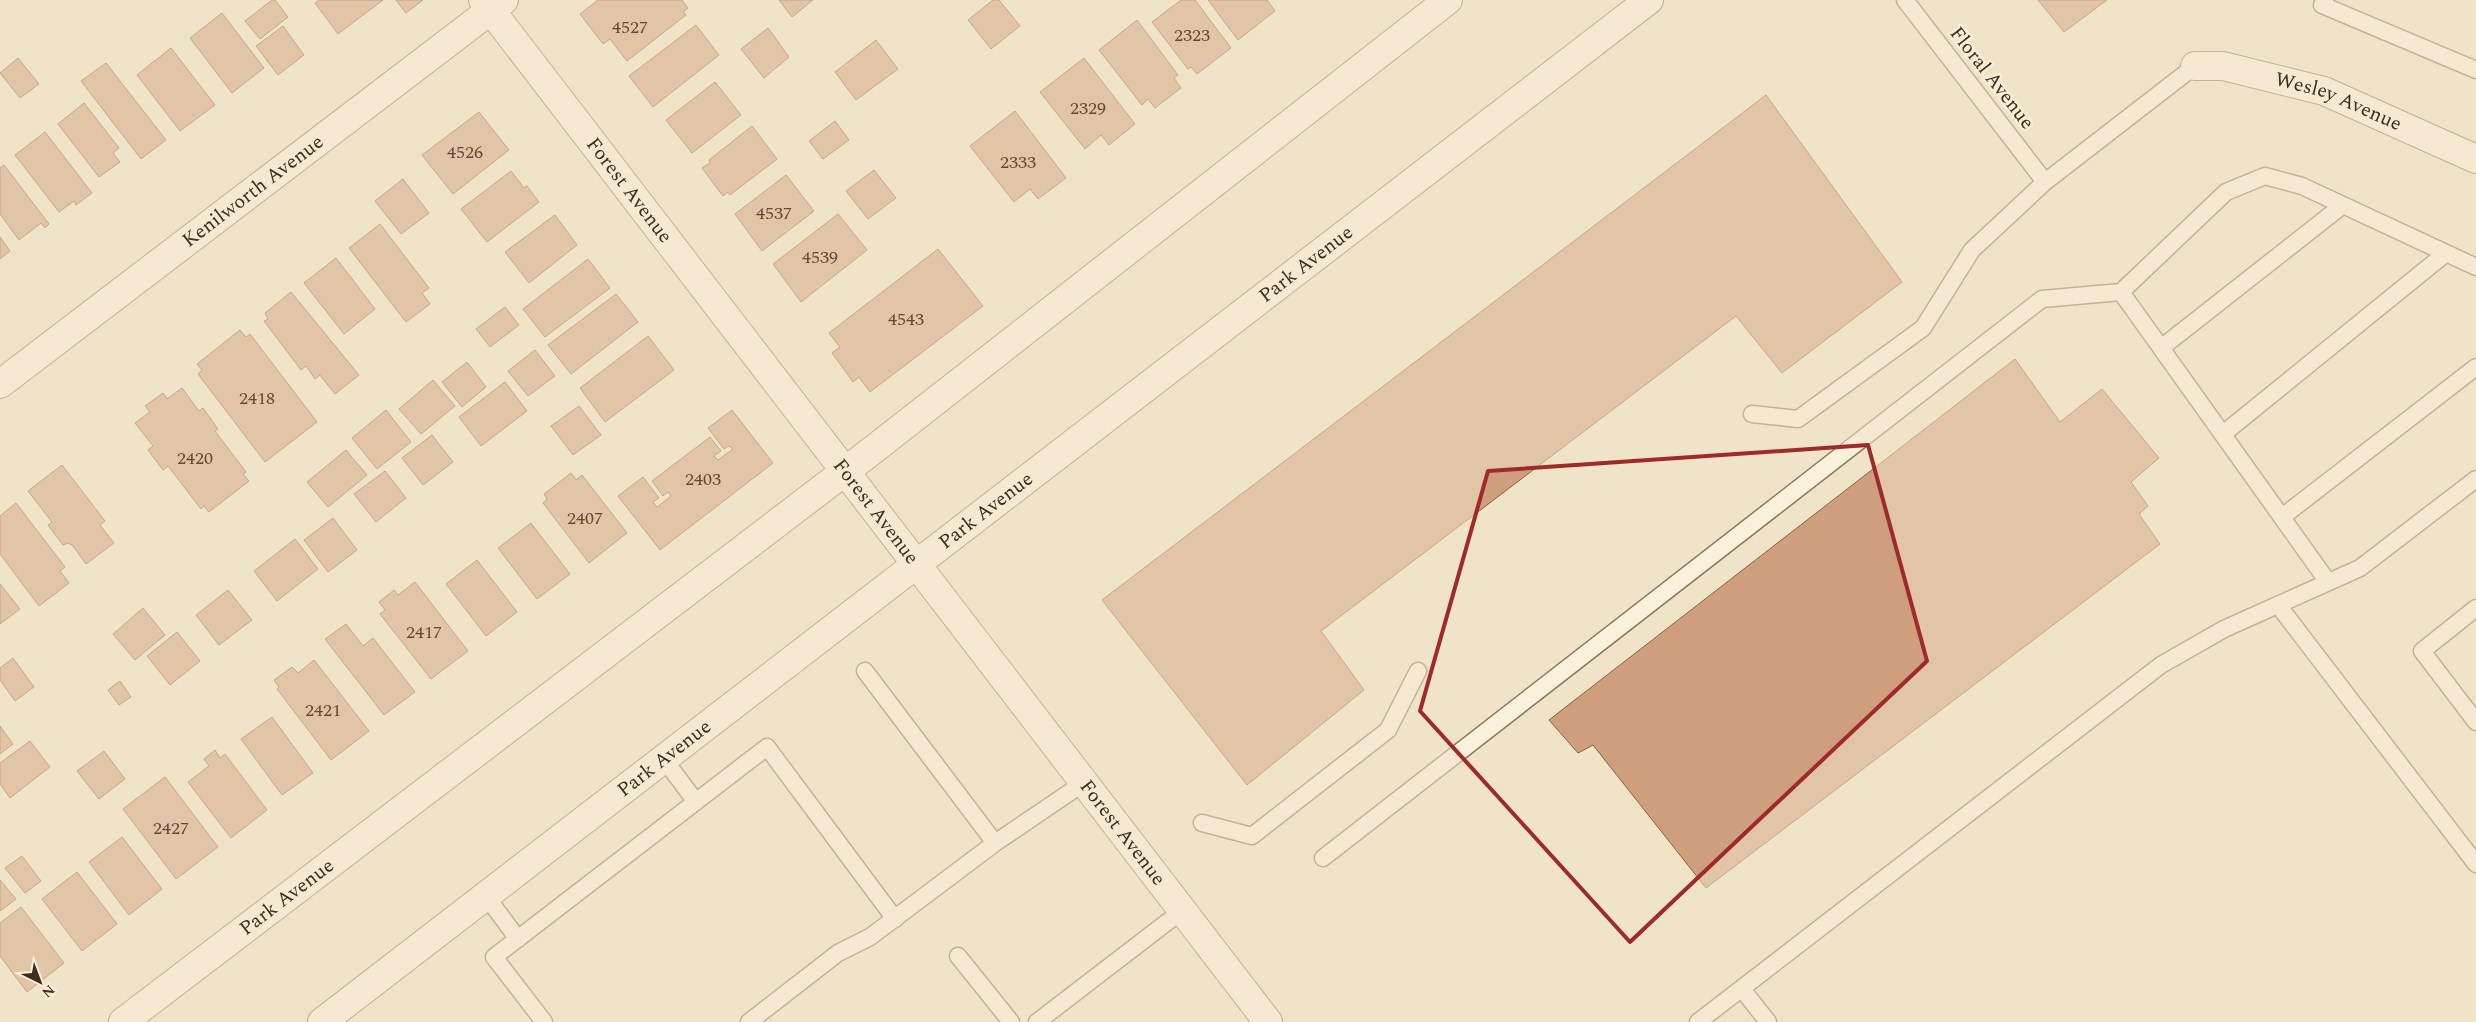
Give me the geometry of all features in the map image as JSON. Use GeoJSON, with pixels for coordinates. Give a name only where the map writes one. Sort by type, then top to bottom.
{"type":"FeatureCollection","features":[{"type":"Feature","properties":{"kind":"street","name":"Park Avenue"},"geometry":{"type":"LineString","coordinates":[[123,1022],[845,472],[1448,0]]}},
{"type":"Feature","properties":{"kind":"street","name":"Park Avenue"},"geometry":{"type":"LineString","coordinates":[[322,1022],[1649,0]]}},
{"type":"Feature","properties":{"kind":"street","name":"Forest Avenue"},"geometry":{"type":"LineString","coordinates":[[493,3],[916,566],[1085,782],[1268,1022]]}},
{"type":"Feature","properties":{"kind":"street","name":"Kenilworth Avenue"},"geometry":{"type":"LineString","coordinates":[[0,384],[493,3]]}},
{"type":"Feature","properties":{"kind":"street","name":"Wesley Avenue"},"geometry":{"type":"LineString","coordinates":[[2195,66],[2223,66],[2324,91],[2476,159]]}},
{"type":"Feature","properties":{"kind":"lane","name":"Floral Avenue"},"geometry":{"type":"LineString","coordinates":[[1905,0],[2045,182]]}},
{"type":"Feature","properties":{"kind":"lane"},"geometry":{"type":"LineString","coordinates":[[2325,0],[2322,5],[2476,70]]}},
{"type":"Feature","properties":{"kind":"lane"},"geometry":{"type":"LineString","coordinates":[[1752,414],[1798,418],[1923,328],[1972,250],[2045,182],[2195,66]]}},
{"type":"Feature","properties":{"kind":"lane"},"geometry":{"type":"LineString","coordinates":[[1323,858],[2042,299],[2121,292],[2226,192],[2265,176],[2302,186],[2476,267]]}},
{"type":"Feature","properties":{"kind":"lane"},"geometry":{"type":"LineString","coordinates":[[2161,348],[2343,205]]}},
{"type":"Feature","properties":{"kind":"lane"},"geometry":{"type":"LineString","coordinates":[[2222,434],[2446,252]]}},
{"type":"Feature","properties":{"kind":"lane"},"geometry":{"type":"LineString","coordinates":[[2121,292],[2328,582]]}},
{"type":"Feature","properties":{"kind":"lane"},"geometry":{"type":"LineString","coordinates":[[2282,517],[2476,366]]}},
{"type":"Feature","properties":{"kind":"lane"},"geometry":{"type":"LineString","coordinates":[[1698,1022],[2161,665],[2224,629],[2360,568],[2476,479]]}},
{"type":"Feature","properties":{"kind":"lane"},"geometry":{"type":"LineString","coordinates":[[2278,605],[2476,864]]}},
{"type":"Feature","properties":{"kind":"lane"},"geometry":{"type":"LineString","coordinates":[[2475,611],[2422,651],[2476,722]]}},
{"type":"Feature","properties":{"kind":"lane"},"geometry":{"type":"LineString","coordinates":[[865,671],[995,843]]}},
{"type":"Feature","properties":{"kind":"lane"},"geometry":{"type":"LineString","coordinates":[[1202,823],[1252,836],[1388,730],[1418,671]]}},
{"type":"Feature","properties":{"kind":"lane"},"geometry":{"type":"LineString","coordinates":[[544,1022],[494,957],[767,747],[895,919]]}},
{"type":"Feature","properties":{"kind":"lane"},"geometry":{"type":"LineString","coordinates":[[664,759],[696,802]]}},
{"type":"Feature","properties":{"kind":"lane"},"geometry":{"type":"LineString","coordinates":[[750,1022],[838,953],[870,937],[995,843],[1085,782]]}},
{"type":"Feature","properties":{"kind":"lane"},"geometry":{"type":"LineString","coordinates":[[486,896],[518,939]]}},
{"type":"Feature","properties":{"kind":"lane"},"geometry":{"type":"LineString","coordinates":[[1037,1022],[1183,910]]}},
{"type":"Feature","properties":{"kind":"lane"},"geometry":{"type":"LineString","coordinates":[[958,956],[1011,1022]]}},
{"type":"Feature","properties":{"kind":"lane"},"geometry":{"type":"LineString","coordinates":[[1742,989],[1768,1022]]}},
{"type":"Feature","properties":{"kind":"highlighted area"},"geometry":{"type":"Polygon","coordinates":[[[1868,445],[1927,661],[1630,942],[1420,711],[1488,471],[1868,445]]]}},
{"type":"Feature","properties":{"kind":"building"},"geometry":{"type":"Polygon","coordinates":[[[272,0],[275,0],[288,17],[260,39],[245,21],[272,0]]]}},
{"type":"Feature","properties":{"kind":"building"},"geometry":{"type":"Polygon","coordinates":[[[319,0],[383,0],[338,34],[315,3],[319,0]]]}},
{"type":"Feature","properties":{"kind":"building"},"geometry":{"type":"Polygon","coordinates":[[[396,0],[423,0],[406,13],[396,0]]]}},
{"type":"Feature","properties":{"kind":"building"},"geometry":{"type":"Polygon","coordinates":[[[598,0],[682,0],[688,8],[683,12],[686,15],[627,61],[610,39],[603,44],[580,14],[598,0]]]}},
{"type":"Feature","properties":{"kind":"building"},"geometry":{"type":"Polygon","coordinates":[[[779,0],[813,0],[792,17],[779,0]]]}},
{"type":"Feature","properties":{"kind":"building"},"geometry":{"type":"Polygon","coordinates":[[[993,0],[999,0],[1020,26],[991,49],[968,20],[993,0]]]}},
{"type":"Feature","properties":{"kind":"building"},"geometry":{"type":"Polygon","coordinates":[[[1181,0],[1195,0],[1231,48],[1197,74],[1191,67],[1188,69],[1152,22],[1181,0]]]}},
{"type":"Feature","properties":{"kind":"building"},"geometry":{"type":"Polygon","coordinates":[[[1208,0],[1267,0],[1275,11],[1238,40],[1208,0]]]}},
{"type":"Feature","properties":{"kind":"building"},"geometry":{"type":"Polygon","coordinates":[[[2038,0],[2107,0],[2064,32],[2038,0]]]}},
{"type":"Feature","properties":{"kind":"building"},"geometry":{"type":"Polygon","coordinates":[[[222,13],[264,68],[232,93],[190,38],[222,13]]]}},
{"type":"Feature","properties":{"kind":"building"},"geometry":{"type":"Polygon","coordinates":[[[1137,20],[1178,75],[1174,78],[1181,88],[1155,108],[1148,99],[1142,105],[1099,50],[1137,20]]]}},
{"type":"Feature","properties":{"kind":"building"},"geometry":{"type":"Polygon","coordinates":[[[696,25],[719,55],[653,107],[629,76],[696,25]]]}},
{"type":"Feature","properties":{"kind":"building"},"geometry":{"type":"Polygon","coordinates":[[[283,26],[304,55],[278,75],[256,46],[283,26]]]}},
{"type":"Feature","properties":{"kind":"building"},"geometry":{"type":"Polygon","coordinates":[[[768,28],[789,57],[764,78],[741,49],[768,28]]]}},
{"type":"Feature","properties":{"kind":"building"},"geometry":{"type":"Polygon","coordinates":[[[876,40],[898,69],[856,100],[835,72],[876,40]]]}},
{"type":"Feature","properties":{"kind":"building"},"geometry":{"type":"Polygon","coordinates":[[[171,48],[215,105],[180,131],[137,75],[171,48]]]}},
{"type":"Feature","properties":{"kind":"building"},"geometry":{"type":"Polygon","coordinates":[[[18,58],[39,84],[20,98],[0,73],[18,58]]]}},
{"type":"Feature","properties":{"kind":"building"},"geometry":{"type":"Polygon","coordinates":[[[1084,58],[1135,124],[1109,145],[1101,135],[1085,149],[1040,92],[1084,58]]]}},
{"type":"Feature","properties":{"kind":"building"},"geometry":{"type":"Polygon","coordinates":[[[106,63],[166,140],[141,159],[81,81],[106,63]]]}},
{"type":"Feature","properties":{"kind":"building"},"geometry":{"type":"Polygon","coordinates":[[[715,82],[741,115],[692,153],[666,120],[715,82]]]}},
{"type":"Feature","properties":{"kind":"building"},"geometry":{"type":"Polygon","coordinates":[[[1766,95],[1902,282],[1782,373],[1736,316],[1321,631],[1364,690],[1247,785],[1102,600],[1766,95]]]}},
{"type":"Feature","properties":{"kind":"building"},"geometry":{"type":"Polygon","coordinates":[[[84,103],[119,148],[113,153],[120,162],[99,177],[58,124],[84,103]]]}},
{"type":"Feature","properties":{"kind":"building"},"geometry":{"type":"Polygon","coordinates":[[[1015,111],[1066,178],[1038,199],[1030,189],[1014,202],[970,146],[1015,111]]]}},
{"type":"Feature","properties":{"kind":"building"},"geometry":{"type":"Polygon","coordinates":[[[479,112],[509,150],[453,194],[422,155],[479,112]]]}},
{"type":"Feature","properties":{"kind":"building"},"geometry":{"type":"Polygon","coordinates":[[[835,121],[849,140],[823,159],[809,141],[835,121]]]}},
{"type":"Feature","properties":{"kind":"building"},"geometry":{"type":"Polygon","coordinates":[[[752,126],[777,159],[730,195],[728,192],[723,196],[702,168],[710,163],[709,160],[752,126]]]}},
{"type":"Feature","properties":{"kind":"building"},"geometry":{"type":"Polygon","coordinates":[[[45,132],[92,193],[76,205],[74,201],[59,212],[15,155],[45,132]]]}},
{"type":"Feature","properties":{"kind":"building"},"geometry":{"type":"Polygon","coordinates":[[[4,165],[49,224],[45,228],[41,223],[19,240],[0,214],[0,168],[4,165]]]}},
{"type":"Feature","properties":{"kind":"building"},"geometry":{"type":"Polygon","coordinates":[[[874,170],[896,198],[868,219],[846,191],[874,170]]]}},
{"type":"Feature","properties":{"kind":"building"},"geometry":{"type":"Polygon","coordinates":[[[511,171],[524,188],[527,186],[539,202],[487,242],[461,209],[511,171]]]}},
{"type":"Feature","properties":{"kind":"building"},"geometry":{"type":"Polygon","coordinates":[[[786,175],[814,211],[762,251],[735,214],[786,175]]]}},
{"type":"Feature","properties":{"kind":"building"},"geometry":{"type":"Polygon","coordinates":[[[403,179],[429,213],[401,234],[375,201],[403,179]]]}},
{"type":"Feature","properties":{"kind":"building"},"geometry":{"type":"Polygon","coordinates":[[[838,214],[867,250],[801,302],[773,264],[838,214]]]}},
{"type":"Feature","properties":{"kind":"building"},"geometry":{"type":"Polygon","coordinates":[[[555,215],[577,245],[529,283],[505,252],[555,215]]]}},
{"type":"Feature","properties":{"kind":"building"},"geometry":{"type":"Polygon","coordinates":[[[380,224],[429,288],[422,293],[430,304],[406,322],[349,248],[380,224]]]}},
{"type":"Feature","properties":{"kind":"building"},"geometry":{"type":"Polygon","coordinates":[[[0,237],[10,251],[0,259],[0,237]]]}},
{"type":"Feature","properties":{"kind":"building"},"geometry":{"type":"Polygon","coordinates":[[[938,249],[983,306],[870,392],[859,377],[853,382],[832,353],[840,347],[829,333],[938,249]]]}},
{"type":"Feature","properties":{"kind":"building"},"geometry":{"type":"Polygon","coordinates":[[[336,258],[375,309],[344,334],[304,283],[336,258]]]}},
{"type":"Feature","properties":{"kind":"building"},"geometry":{"type":"Polygon","coordinates":[[[588,259],[610,288],[545,337],[523,309],[588,259]]]}},
{"type":"Feature","properties":{"kind":"building"},"geometry":{"type":"Polygon","coordinates":[[[291,292],[359,375],[335,394],[320,375],[315,379],[306,366],[301,370],[264,321],[268,319],[265,313],[291,292]]]}},
{"type":"Feature","properties":{"kind":"building"},"geometry":{"type":"Polygon","coordinates":[[[616,294],[638,322],[571,374],[548,345],[616,294]]]}},
{"type":"Feature","properties":{"kind":"building"},"geometry":{"type":"Polygon","coordinates":[[[505,307],[519,325],[490,347],[476,329],[505,307]]]}},
{"type":"Feature","properties":{"kind":"building"},"geometry":{"type":"Polygon","coordinates":[[[240,330],[246,337],[250,334],[317,422],[265,462],[198,374],[202,370],[197,364],[240,330]]]}},
{"type":"Feature","properties":{"kind":"building"},"geometry":{"type":"Polygon","coordinates":[[[648,336],[674,370],[605,422],[580,388],[648,336]]]}},
{"type":"Feature","properties":{"kind":"building"},"geometry":{"type":"Polygon","coordinates":[[[535,350],[555,376],[528,396],[508,371],[535,350]]]}},
{"type":"Feature","properties":{"kind":"building"},"geometry":{"type":"Polygon","coordinates":[[[2015,359],[2060,422],[2102,389],[2159,458],[2131,482],[2148,506],[2139,514],[2160,544],[1706,888],[1593,745],[1578,753],[1549,720],[2015,359]]]}},
{"type":"Feature","properties":{"kind":"building"},"geometry":{"type":"Polygon","coordinates":[[[467,362],[486,387],[462,407],[442,382],[467,362]]]}},
{"type":"Feature","properties":{"kind":"building"},"geometry":{"type":"Polygon","coordinates":[[[433,380],[455,406],[421,434],[399,409],[433,380]]]}},
{"type":"Feature","properties":{"kind":"building"},"geometry":{"type":"Polygon","coordinates":[[[505,382],[527,411],[481,446],[459,417],[505,382]]]}},
{"type":"Feature","properties":{"kind":"building"},"geometry":{"type":"Polygon","coordinates":[[[182,388],[199,411],[203,408],[218,429],[215,431],[246,472],[243,474],[249,481],[209,512],[204,506],[201,509],[168,466],[163,470],[148,450],[153,446],[135,423],[150,412],[145,406],[163,393],[167,399],[182,388]]]}},
{"type":"Feature","properties":{"kind":"building"},"geometry":{"type":"Polygon","coordinates":[[[579,406],[601,435],[573,455],[551,426],[579,406]]]}},
{"type":"Feature","properties":{"kind":"building"},"geometry":{"type":"Polygon","coordinates":[[[386,410],[411,442],[377,469],[352,438],[386,410]]]}},
{"type":"Feature","properties":{"kind":"building"},"geometry":{"type":"Polygon","coordinates":[[[732,410],[773,463],[660,550],[618,496],[643,477],[659,498],[653,502],[657,507],[671,496],[668,492],[663,496],[652,481],[710,437],[721,451],[714,456],[718,460],[733,449],[729,446],[724,449],[708,428],[732,410]]]}},
{"type":"Feature","properties":{"kind":"building"},"geometry":{"type":"Polygon","coordinates":[[[432,435],[453,462],[423,485],[402,458],[432,435]]]}},
{"type":"Feature","properties":{"kind":"building"},"geometry":{"type":"Polygon","coordinates":[[[346,450],[367,475],[328,507],[307,482],[346,450]]]}},
{"type":"Feature","properties":{"kind":"building"},"geometry":{"type":"Polygon","coordinates":[[[62,465],[105,521],[100,525],[114,543],[86,564],[73,546],[68,543],[63,545],[48,525],[52,522],[28,491],[62,465]]]}},
{"type":"Feature","properties":{"kind":"building"},"geometry":{"type":"Polygon","coordinates":[[[385,471],[406,498],[376,522],[354,494],[385,471]]]}},
{"type":"Feature","properties":{"kind":"building"},"geometry":{"type":"Polygon","coordinates":[[[571,473],[576,480],[582,475],[627,533],[589,563],[543,503],[547,499],[544,494],[571,473]]]}},
{"type":"Feature","properties":{"kind":"building"},"geometry":{"type":"Polygon","coordinates":[[[16,503],[65,567],[60,571],[69,583],[39,606],[0,554],[0,516],[16,503]]]}},
{"type":"Feature","properties":{"kind":"building"},"geometry":{"type":"Polygon","coordinates":[[[333,518],[357,550],[328,572],[304,540],[333,518]]]}},
{"type":"Feature","properties":{"kind":"building"},"geometry":{"type":"Polygon","coordinates":[[[531,523],[570,574],[537,599],[498,548],[531,523]]]}},
{"type":"Feature","properties":{"kind":"building"},"geometry":{"type":"Polygon","coordinates":[[[295,539],[318,569],[277,601],[254,571],[295,539]]]}},
{"type":"Feature","properties":{"kind":"building"},"geometry":{"type":"Polygon","coordinates":[[[477,560],[517,612],[486,636],[446,584],[477,560]]]}},
{"type":"Feature","properties":{"kind":"building"},"geometry":{"type":"Polygon","coordinates":[[[415,582],[468,651],[431,679],[380,614],[385,610],[379,602],[394,590],[398,595],[415,582]]]}},
{"type":"Feature","properties":{"kind":"building"},"geometry":{"type":"Polygon","coordinates":[[[0,584],[20,609],[0,624],[0,584]]]}},
{"type":"Feature","properties":{"kind":"building"},"geometry":{"type":"Polygon","coordinates":[[[228,590],[252,620],[219,645],[196,615],[228,590]]]}},
{"type":"Feature","properties":{"kind":"building"},"geometry":{"type":"Polygon","coordinates":[[[143,608],[165,635],[135,660],[113,634],[143,608]]]}},
{"type":"Feature","properties":{"kind":"building"},"geometry":{"type":"Polygon","coordinates":[[[346,624],[363,646],[373,638],[415,692],[384,715],[325,639],[346,624]]]}},
{"type":"Feature","properties":{"kind":"building"},"geometry":{"type":"Polygon","coordinates":[[[177,632],[200,661],[170,685],[147,656],[177,632]]]}},
{"type":"Feature","properties":{"kind":"building"},"geometry":{"type":"Polygon","coordinates":[[[13,658],[34,687],[15,701],[0,680],[0,668],[13,658]]]}},
{"type":"Feature","properties":{"kind":"building"},"geometry":{"type":"Polygon","coordinates":[[[314,660],[369,731],[331,760],[277,689],[279,687],[274,680],[292,667],[298,673],[314,660]]]}},
{"type":"Feature","properties":{"kind":"building"},"geometry":{"type":"Polygon","coordinates":[[[120,681],[131,697],[119,705],[108,690],[120,681]]]}},
{"type":"Feature","properties":{"kind":"building"},"geometry":{"type":"Polygon","coordinates":[[[272,717],[313,773],[282,795],[241,739],[272,717]]]}},
{"type":"Feature","properties":{"kind":"building"},"geometry":{"type":"Polygon","coordinates":[[[0,726],[13,744],[0,754],[0,726]]]}},
{"type":"Feature","properties":{"kind":"building"},"geometry":{"type":"Polygon","coordinates":[[[30,741],[50,767],[10,798],[0,784],[0,763],[30,741]]]}},
{"type":"Feature","properties":{"kind":"building"},"geometry":{"type":"Polygon","coordinates":[[[215,750],[220,758],[225,754],[267,810],[231,838],[188,782],[209,766],[204,759],[215,750]]]}},
{"type":"Feature","properties":{"kind":"building"},"geometry":{"type":"Polygon","coordinates":[[[104,751],[125,779],[99,799],[77,771],[104,751]]]}},
{"type":"Feature","properties":{"kind":"building"},"geometry":{"type":"Polygon","coordinates":[[[165,777],[218,847],[176,879],[123,809],[165,777]]]}},
{"type":"Feature","properties":{"kind":"building"},"geometry":{"type":"Polygon","coordinates":[[[122,837],[162,889],[129,915],[89,862],[122,837]]]}},
{"type":"Feature","properties":{"kind":"building"},"geometry":{"type":"Polygon","coordinates":[[[22,856],[41,881],[25,893],[5,868],[22,856]]]}},
{"type":"Feature","properties":{"kind":"building"},"geometry":{"type":"Polygon","coordinates":[[[77,872],[117,924],[82,951],[42,899],[77,872]]]}},
{"type":"Feature","properties":{"kind":"building"},"geometry":{"type":"Polygon","coordinates":[[[0,880],[16,899],[0,911],[0,880]]]}},
{"type":"Feature","properties":{"kind":"building"},"geometry":{"type":"Polygon","coordinates":[[[21,907],[64,963],[27,992],[0,956],[0,923],[21,907]]]}}]}
